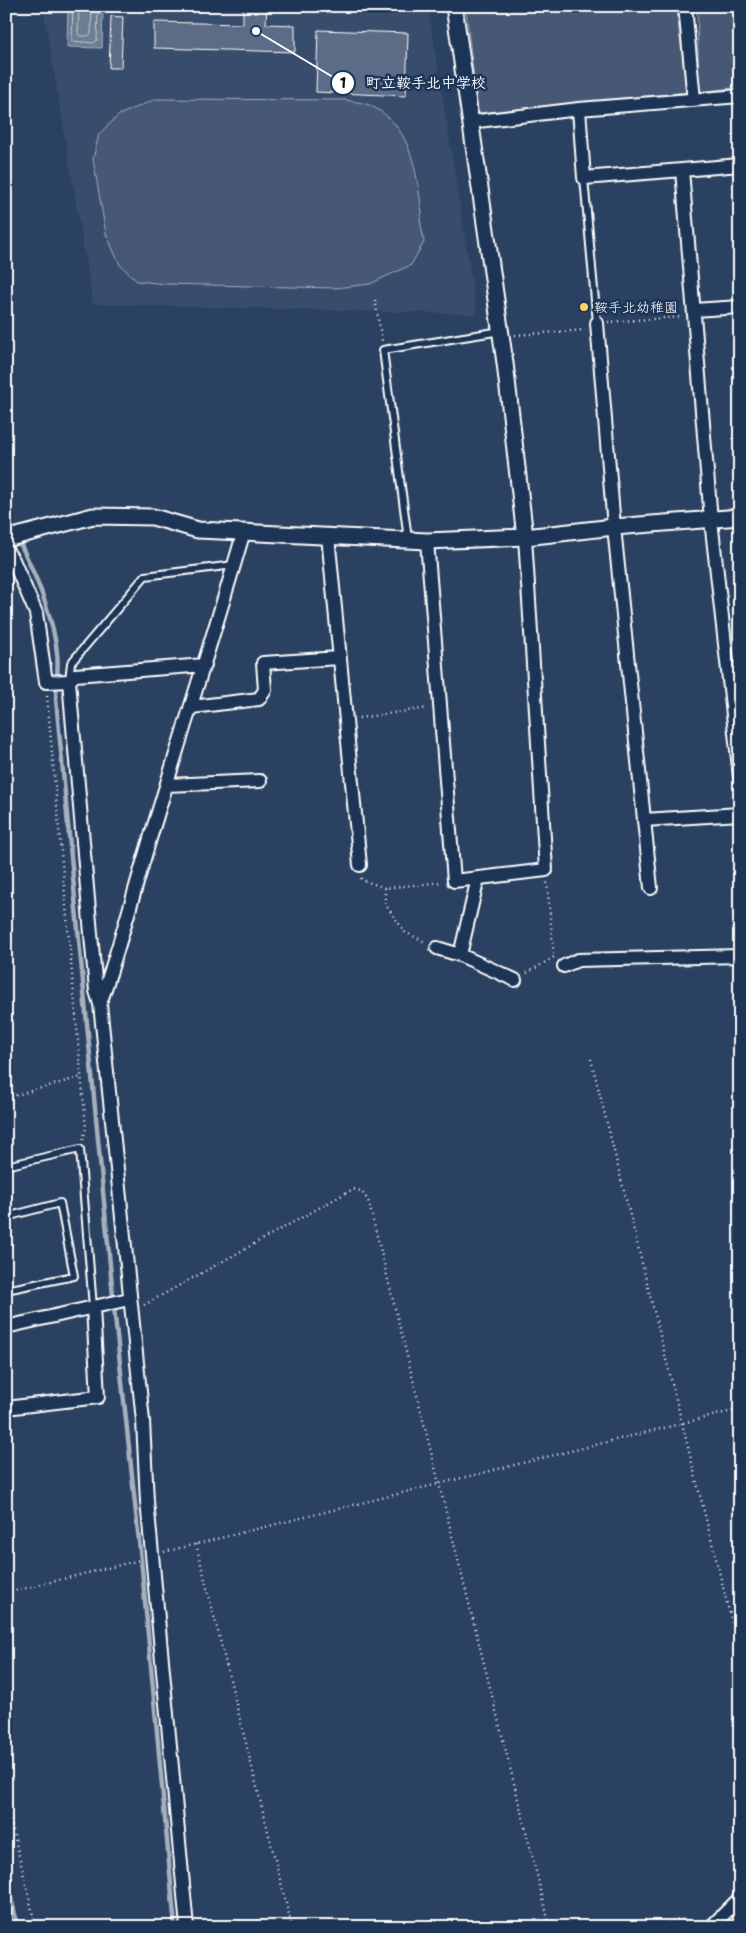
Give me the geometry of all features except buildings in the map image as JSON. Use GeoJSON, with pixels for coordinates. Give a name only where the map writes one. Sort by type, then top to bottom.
{"type":"FeatureCollection","features":[{"type":"Feature","properties":{"kind":"street"},"geometry":{"type":"LineString","coordinates":[[427,541],[454,881],[546,870],[525,537],[501,333],[454,6]]}},
{"type":"Feature","properties":{"kind":"street"},"geometry":{"type":"LineString","coordinates":[[686,6],[694,100]]}},
{"type":"Feature","properties":{"kind":"street"},"geometry":{"type":"LineString","coordinates":[[470,122],[579,109],[740,96]]}},
{"type":"Feature","properties":{"kind":"street"},"geometry":{"type":"LineString","coordinates":[[579,109],[584,178],[740,165]]}},
{"type":"Feature","properties":{"kind":"street"},"geometry":{"type":"LineString","coordinates":[[682,170],[711,520],[735,695],[740,778]]}},
{"type":"Feature","properties":{"kind":"street"},"geometry":{"type":"LineString","coordinates":[[694,313],[740,307]]}},
{"type":"Feature","properties":{"kind":"street"},"geometry":{"type":"LineString","coordinates":[[597,326],[614,527],[651,888]]}},
{"type":"Feature","properties":{"kind":"street"},"geometry":{"type":"LineString","coordinates":[[6,539],[93,516],[153,516],[198,530],[427,541],[525,537],[614,527],[740,518]]}},
{"type":"Feature","properties":{"kind":"street"},"geometry":{"type":"LineString","coordinates":[[100,1004],[205,665],[244,532]]}},
{"type":"Feature","properties":{"kind":"street"},"geometry":{"type":"LineString","coordinates":[[328,536],[360,865]]}},
{"type":"Feature","properties":{"kind":"street"},"geometry":{"type":"LineString","coordinates":[[6,550],[13,560],[36,613],[46,682],[69,681],[75,675],[205,665]]}},
{"type":"Feature","properties":{"kind":"street"},"geometry":{"type":"LineString","coordinates":[[192,707],[259,699],[265,690],[263,663],[340,658]]}},
{"type":"Feature","properties":{"kind":"street"},"geometry":{"type":"LineString","coordinates":[[69,681],[96,991],[100,1004],[143,1421],[153,1555],[187,1927]]}},
{"type":"Feature","properties":{"kind":"street"},"geometry":{"type":"LineString","coordinates":[[167,785],[260,781]]}},
{"type":"Feature","properties":{"kind":"street"},"geometry":{"type":"LineString","coordinates":[[644,820],[740,814]]}},
{"type":"Feature","properties":{"kind":"street"},"geometry":{"type":"LineString","coordinates":[[460,955],[478,878]]}},
{"type":"Feature","properties":{"kind":"street"},"geometry":{"type":"LineString","coordinates":[[438,948],[460,955],[515,980]]}},
{"type":"Feature","properties":{"kind":"street"},"geometry":{"type":"LineString","coordinates":[[564,966],[578,960],[740,956]]}},
{"type":"Feature","properties":{"kind":"street"},"geometry":{"type":"LineString","coordinates":[[6,1326],[93,1307],[130,1305]]}},
{"type":"Feature","properties":{"kind":"street"},"geometry":{"type":"LineString","coordinates":[[6,1408],[98,1397],[93,1307]]}},
{"type":"Feature","properties":{"kind":"street"},"geometry":{"type":"LineString","coordinates":[[707,1925],[740,1898]]}},
{"type":"Feature","properties":{"kind":"lane"},"geometry":{"type":"LineString","coordinates":[[584,178],[597,326]]}},
{"type":"Feature","properties":{"kind":"lane"},"geometry":{"type":"LineString","coordinates":[[408,540],[383,350],[501,333]]}},
{"type":"Feature","properties":{"kind":"lane"},"geometry":{"type":"LineString","coordinates":[[69,681],[71,663],[145,576],[234,565]]}},
{"type":"Feature","properties":{"kind":"lane"},"geometry":{"type":"LineString","coordinates":[[6,1166],[80,1149],[93,1307]]}},
{"type":"Feature","properties":{"kind":"lane"},"geometry":{"type":"LineString","coordinates":[[6,1216],[60,1203],[74,1276],[6,1290]]}},
{"type":"Feature","properties":{"kind":"path"},"geometry":{"type":"LineString","coordinates":[[375,300],[383,350]]}},
{"type":"Feature","properties":{"kind":"path"},"geometry":{"type":"LineString","coordinates":[[501,333],[597,326],[694,313]]}},
{"type":"Feature","properties":{"kind":"path"},"geometry":{"type":"LineString","coordinates":[[46,682],[86,1128],[80,1149]]}},
{"type":"Feature","properties":{"kind":"path"},"geometry":{"type":"LineString","coordinates":[[346,720],[440,706]]}},
{"type":"Feature","properties":{"kind":"path"},"geometry":{"type":"LineString","coordinates":[[360,865],[362,880],[385,888],[454,881]]}},
{"type":"Feature","properties":{"kind":"path"},"geometry":{"type":"LineString","coordinates":[[515,980],[554,957],[546,870]]}},
{"type":"Feature","properties":{"kind":"path"},"geometry":{"type":"LineString","coordinates":[[385,888],[385,904],[405,932],[438,948]]}},
{"type":"Feature","properties":{"kind":"path"},"geometry":{"type":"LineString","coordinates":[[591,1059],[740,1655]]}},
{"type":"Feature","properties":{"kind":"path"},"geometry":{"type":"LineString","coordinates":[[6,1098],[81,1077]]}},
{"type":"Feature","properties":{"kind":"path"},"geometry":{"type":"LineString","coordinates":[[130,1305],[353,1189],[361,1191],[368,1200],[550,1927]]}},
{"type":"Feature","properties":{"kind":"path"},"geometry":{"type":"LineString","coordinates":[[6,1593],[133,1563],[153,1555],[196,1544],[740,1409]]}},
{"type":"Feature","properties":{"kind":"path"},"geometry":{"type":"LineString","coordinates":[[196,1544],[292,1927]]}},
{"type":"Feature","properties":{"kind":"path"},"geometry":{"type":"LineString","coordinates":[[6,1801],[36,1927]]}},
{"type":"Feature","properties":{"kind":"path"},"geometry":{"type":"LineString","coordinates":[[653,1927],[678,1919],[696,1920],[707,1925]]}},
{"type":"Feature","properties":{"kind":"shaded area"},"geometry":{"type":"Polygon","coordinates":[[[43,6],[428,6],[477,314],[93,304],[43,6]]]}},
{"type":"Feature","properties":{"kind":"shaded area"},"geometry":{"type":"Polygon","coordinates":[[[516,6],[676,6],[687,92],[478,113],[466,11],[516,6]]]}},
{"type":"Feature","properties":{"kind":"shaded area"},"geometry":{"type":"Polygon","coordinates":[[[697,6],[740,6],[740,87],[699,92],[697,6]]]}},
{"type":"Feature","properties":{"kind":"shaded area"},"geometry":{"type":"Polygon","coordinates":[[[156,99],[346,100],[369,105],[383,113],[395,124],[403,136],[414,165],[417,181],[424,242],[411,265],[370,284],[335,288],[165,284],[137,281],[120,265],[106,234],[93,159],[99,134],[119,115],[156,99]]]}},
{"type":"Feature","properties":{"kind":"water"},"geometry":{"type":"Polygon","coordinates":[[[68,6],[103,6],[102,48],[67,47],[68,6]]]}},
{"type":"Feature","properties":{"kind":"waterway"},"geometry":{"type":"LineString","coordinates":[[6,515],[38,582],[50,618],[57,653],[56,699],[115,1317],[142,1569],[175,1927]]}},
{"type":"Feature","properties":{"kind":"waterway"},"geometry":{"type":"LineString","coordinates":[[6,1877],[18,1927]]}},
{"type":"Feature","properties":{"kind":"place","name":"町立鞍手北中学校"},"geometry":{"type":"Point","coordinates":[256,31]}},
{"type":"Feature","properties":{"kind":"place","name":"鞍手北幼稚園"},"geometry":{"type":"Point","coordinates":[584,307]}}]}
